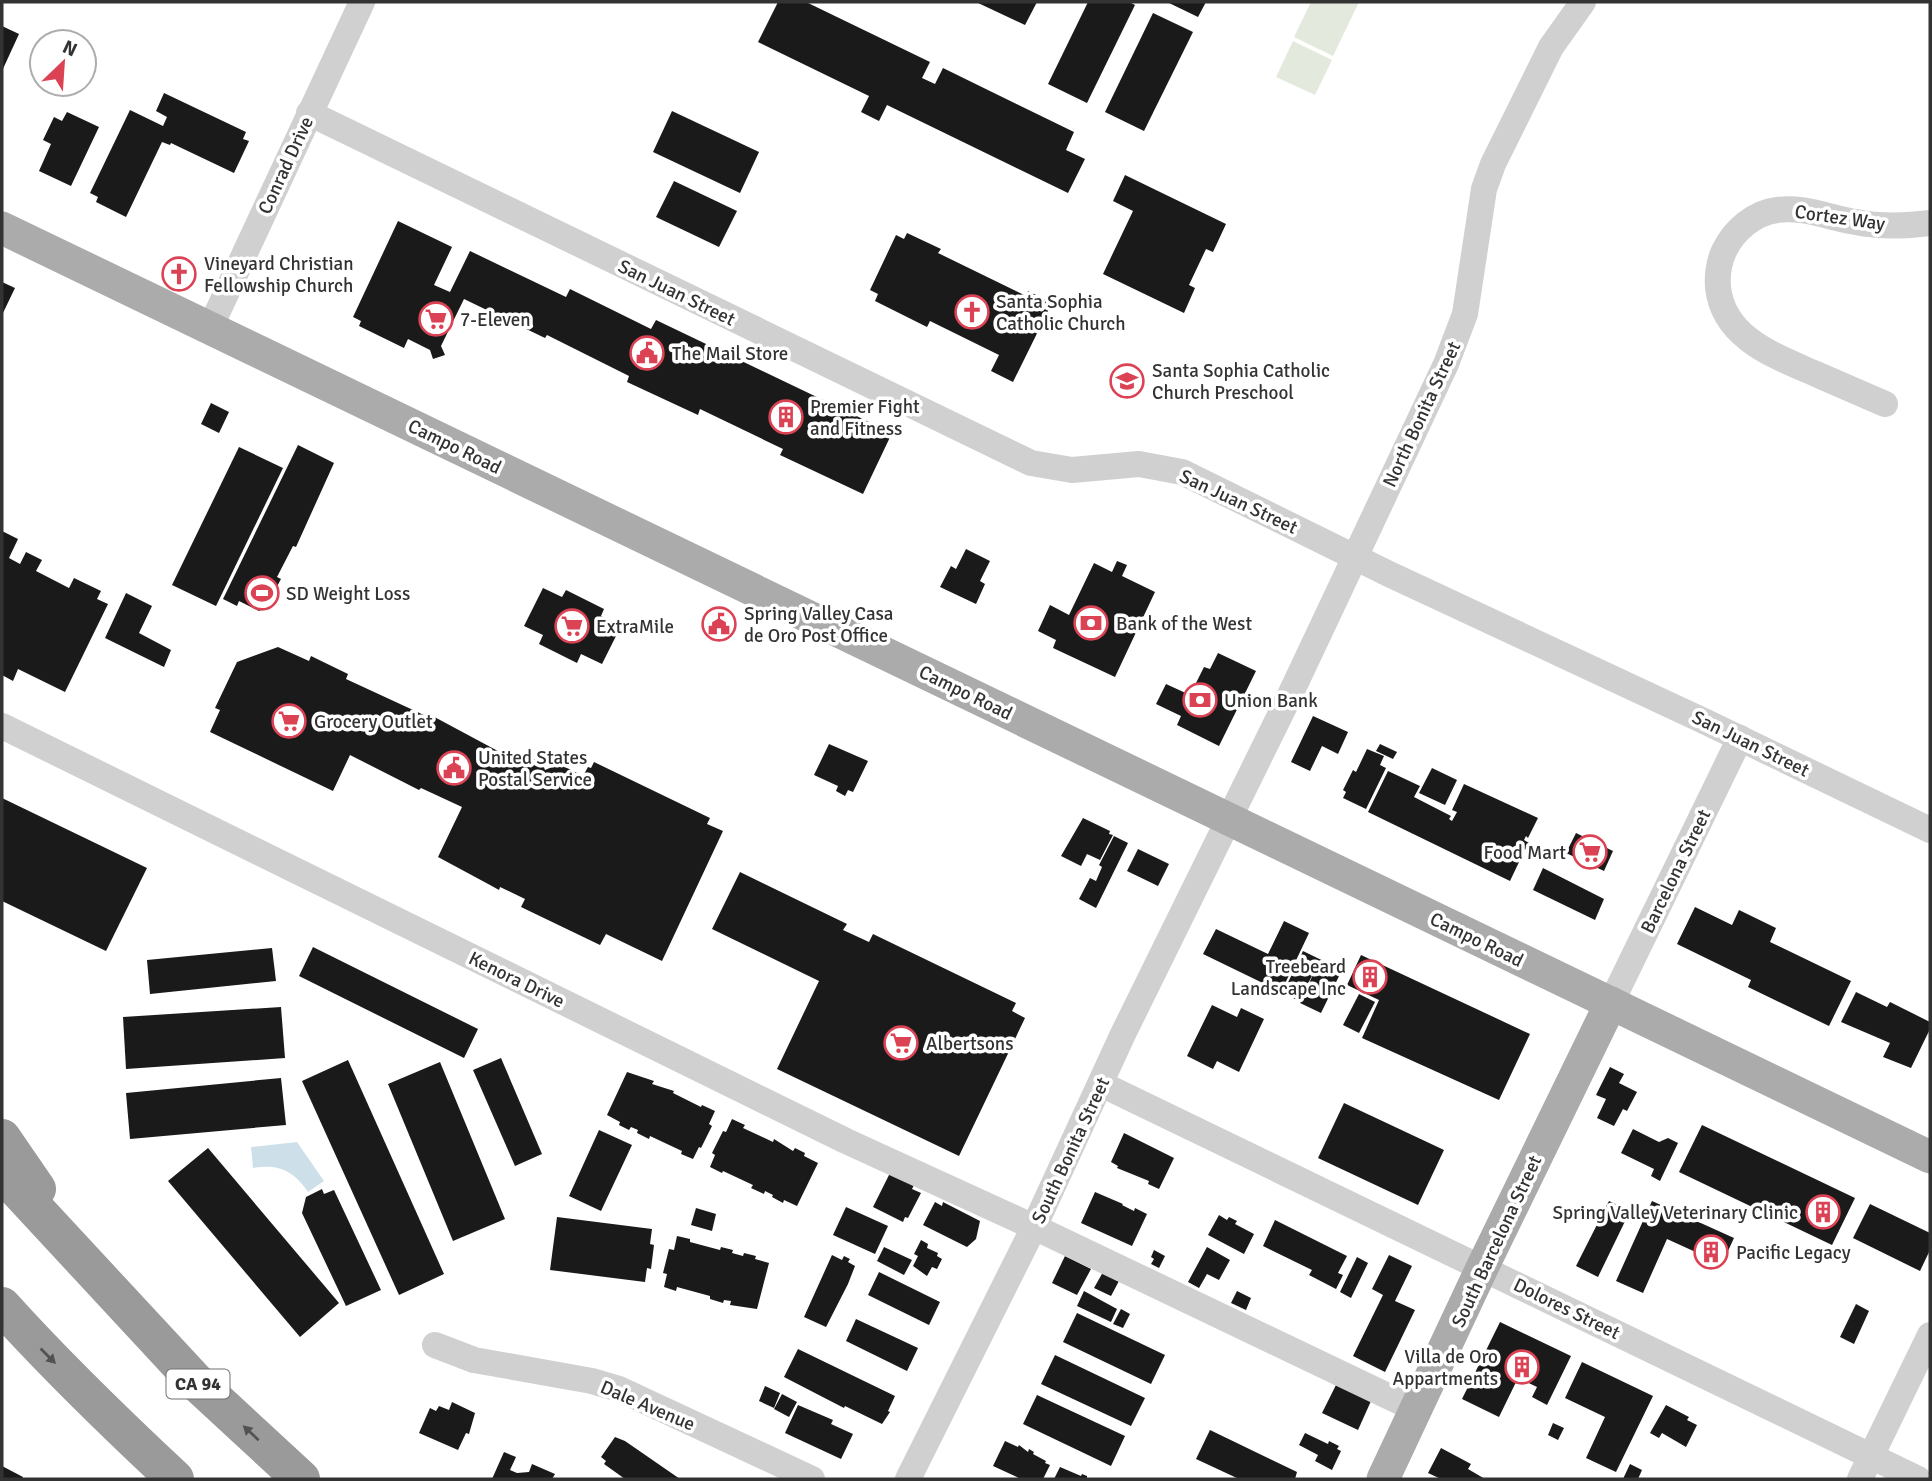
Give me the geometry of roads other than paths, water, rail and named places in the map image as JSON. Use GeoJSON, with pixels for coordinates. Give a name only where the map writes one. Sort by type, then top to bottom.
{"type":"FeatureCollection","features":[{"type":"Feature","properties":{"kind":"highway"},"geometry":{"type":"LineString","coordinates":[[2,1138],[102,1283]]}},
{"type":"Feature","properties":{"kind":"highway","name":"CA 94"},"geometry":{"type":"LineString","coordinates":[[2,1173],[195,1381],[301,1479]]}},
{"type":"Feature","properties":{"kind":"highway"},"geometry":{"type":"LineString","coordinates":[[2,1306],[94,1403],[175,1479]]}},
{"type":"Feature","properties":{"kind":"main road","name":"Campo Road"},"geometry":{"type":"LineString","coordinates":[[2,228],[1930,1157]]}},
{"type":"Feature","properties":{"kind":"main road","name":"South Barcelona Street"},"geometry":{"type":"LineString","coordinates":[[1383,1479],[1611,1003]]}},
{"type":"Feature","properties":{"kind":"street","name":"Conrad Drive"},"geometry":{"type":"LineString","coordinates":[[210,328],[362,2]]}},
{"type":"Feature","properties":{"kind":"street","name":"North Bonita Street"},"geometry":{"type":"LineString","coordinates":[[1228,819],[1290,695],[1446,364],[1465,314],[1483,189],[1551,47],[1583,2]]}},
{"type":"Feature","properties":{"kind":"street","name":"San Juan Street"},"geometry":{"type":"LineString","coordinates":[[309,113],[1031,463],[1072,470],[1139,464],[1182,472],[1930,830]]}},
{"type":"Feature","properties":{"kind":"street","name":"Cortez Way"},"geometry":{"type":"LineString","coordinates":[[1885,404],[1750,342],[1730,321],[1723,308],[1718,280],[1719,265],[1737,231],[1759,215],[1776,210],[1798,209],[1858,223],[1904,226],[1930,223]]}},
{"type":"Feature","properties":{"kind":"street","name":"Kenora Drive"},"geometry":{"type":"LineString","coordinates":[[2,726],[846,1141],[1034,1227],[1417,1410]]}},
{"type":"Feature","properties":{"kind":"street","name":"Barcelona Street"},"geometry":{"type":"LineString","coordinates":[[1611,1003],[1740,738]]}},
{"type":"Feature","properties":{"kind":"street","name":"South Bonita Street"},"geometry":{"type":"LineString","coordinates":[[908,1479],[1034,1227],[1228,819]]}},
{"type":"Feature","properties":{"kind":"street","name":"Dolores Street"},"geometry":{"type":"LineString","coordinates":[[1101,1084],[1482,1268],[1866,1468],[1918,1479]]}},
{"type":"Feature","properties":{"kind":"street"},"geometry":{"type":"LineString","coordinates":[[1866,1468],[1930,1335]]}},
{"type":"Feature","properties":{"kind":"street","name":"Dale Avenue"},"geometry":{"type":"LineString","coordinates":[[435,1345],[474,1360],[619,1389],[812,1479]]}},
{"type":"Feature","properties":{"kind":"water"},"geometry":{"type":"Polygon","coordinates":[[[297,1142],[324,1181],[308,1192],[297,1178],[284,1170],[253,1168],[251,1147],[297,1142]]]}},
{"type":"Feature","properties":{"kind":"place","name":"Vineyard Christian Fellowship Church"},"geometry":{"type":"Point","coordinates":[179,274]}},
{"type":"Feature","properties":{"kind":"place","name":"Santa Sophia Catholic Church"},"geometry":{"type":"Point","coordinates":[972,312]}},
{"type":"Feature","properties":{"kind":"place","name":"7-Eleven"},"geometry":{"type":"Point","coordinates":[436,319]}},
{"type":"Feature","properties":{"kind":"place","name":"The Mail Store"},"geometry":{"type":"Point","coordinates":[647,353]}},
{"type":"Feature","properties":{"kind":"place","name":"Santa Sophia Catholic Church Preschool"},"geometry":{"type":"Point","coordinates":[1127,381]}},
{"type":"Feature","properties":{"kind":"place","name":"Premier Fight and Fitness"},"geometry":{"type":"Point","coordinates":[786,417]}},
{"type":"Feature","properties":{"kind":"place","name":"SD Weight Loss"},"geometry":{"type":"Point","coordinates":[262,593]}},
{"type":"Feature","properties":{"kind":"place","name":"Bank of the West"},"geometry":{"type":"Point","coordinates":[1091,623]}},
{"type":"Feature","properties":{"kind":"place","name":"Spring Valley Casa de Oro Post Office"},"geometry":{"type":"Point","coordinates":[719,624]}},
{"type":"Feature","properties":{"kind":"place","name":"ExtraMile"},"geometry":{"type":"Point","coordinates":[572,626]}},
{"type":"Feature","properties":{"kind":"place","name":"Union Bank"},"geometry":{"type":"Point","coordinates":[1200,700]}},
{"type":"Feature","properties":{"kind":"place","name":"Grocery Outlet"},"geometry":{"type":"Point","coordinates":[289,721]}},
{"type":"Feature","properties":{"kind":"place","name":"United States Postal Service"},"geometry":{"type":"Point","coordinates":[454,768]}},
{"type":"Feature","properties":{"kind":"place","name":"Food Mart"},"geometry":{"type":"Point","coordinates":[1590,852]}},
{"type":"Feature","properties":{"kind":"place","name":"Treebeard Landscape Inc"},"geometry":{"type":"Point","coordinates":[1370,977]}},
{"type":"Feature","properties":{"kind":"place","name":"Albertsons"},"geometry":{"type":"Point","coordinates":[901,1043]}},
{"type":"Feature","properties":{"kind":"place","name":"Spring Valley Veterinary Clinic"},"geometry":{"type":"Point","coordinates":[1823,1212]}},
{"type":"Feature","properties":{"kind":"place","name":"Pacific Legacy"},"geometry":{"type":"Point","coordinates":[1711,1252]}},
{"type":"Feature","properties":{"kind":"place","name":"Villa de Oro Appartments"},"geometry":{"type":"Point","coordinates":[1522,1367]}}]}
